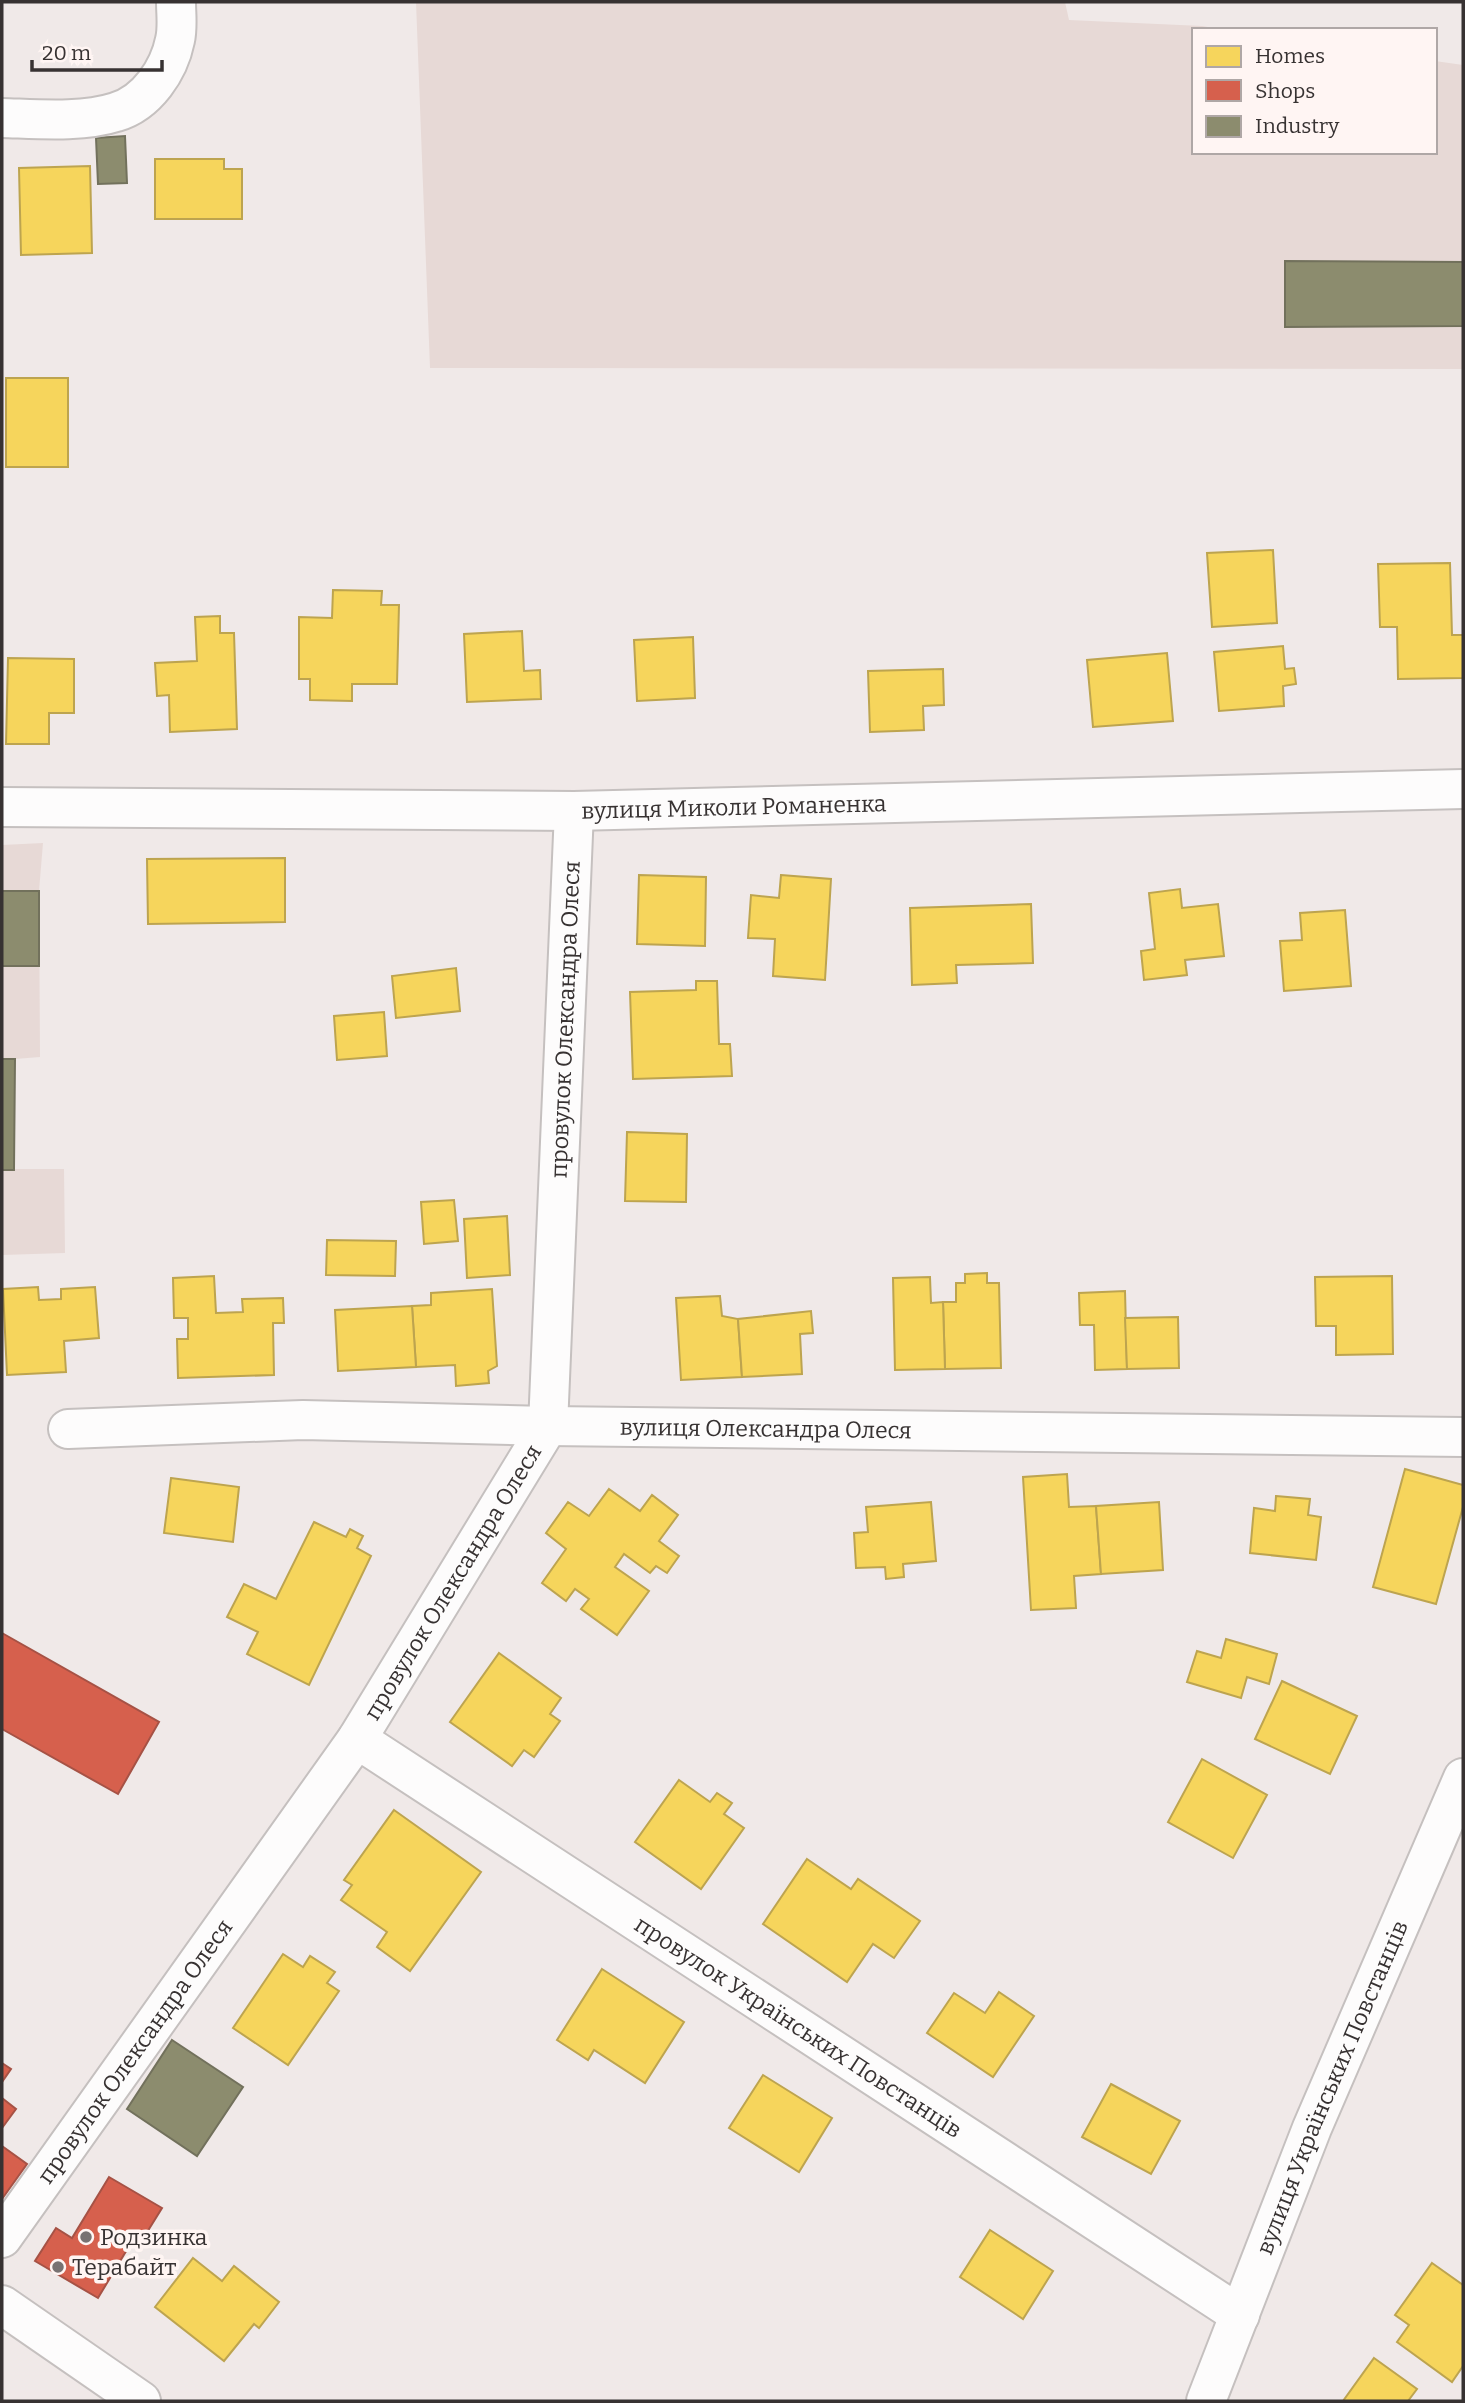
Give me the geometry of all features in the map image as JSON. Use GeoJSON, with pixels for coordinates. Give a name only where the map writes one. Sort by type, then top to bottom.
{"type":"FeatureCollection","features":[{"type":"Feature","properties":{"kind":"street"},"geometry":{"type":"LineString","coordinates":[[2,118],[91,117],[131,107],[153,86],[171,54],[177,26],[176,2]]}},
{"type":"Feature","properties":{"kind":"street","name":"вулиця Миколи Романенка"},"geometry":{"type":"LineString","coordinates":[[2,807],[574,811],[1463,789]]}},
{"type":"Feature","properties":{"kind":"street","name":"провулок Олександра Олеся"},"geometry":{"type":"LineString","coordinates":[[2,2238],[357,1739],[548,1426],[574,811]]}},
{"type":"Feature","properties":{"kind":"street","name":"вулиця Олександра Олеся"},"geometry":{"type":"LineString","coordinates":[[68,1429],[303,1420],[548,1426],[1463,1437]]}},
{"type":"Feature","properties":{"kind":"street","name":"провулок Українських Повстанців"},"geometry":{"type":"LineString","coordinates":[[357,1739],[1240,2315]]}},
{"type":"Feature","properties":{"kind":"street","name":"вулиця Українських Повстанців"},"geometry":{"type":"LineString","coordinates":[[1206,2401],[1312,2128],[1463,1778]]}},
{"type":"Feature","properties":{"kind":"street"},"geometry":{"type":"LineString","coordinates":[[2,2305],[141,2401]]}},
{"type":"Feature","properties":{"kind":"shaded area"},"geometry":{"type":"Polygon","coordinates":[[[416,2],[1065,2],[1069,20],[1214,28],[1192,28],[1192,154],[1437,154],[1437,61],[1463,65],[1463,369],[430,368],[416,2]]]}},
{"type":"Feature","properties":{"kind":"shaded area"},"geometry":{"type":"Polygon","coordinates":[[[43,843],[39,891],[40,1057],[15,1059],[14,1169],[64,1169],[65,1253],[2,1255],[2,845],[43,843]]]}},
{"type":"Feature","properties":{"kind":"building: Homes"},"geometry":{"type":"Polygon","coordinates":[[[155,159],[224,159],[224,169],[242,169],[242,219],[155,219],[155,159]]]}},
{"type":"Feature","properties":{"kind":"building: Homes"},"geometry":{"type":"Polygon","coordinates":[[[90,166],[92,253],[21,255],[19,168],[90,166]]]}},
{"type":"Feature","properties":{"kind":"building: Homes"},"geometry":{"type":"Polygon","coordinates":[[[6,378],[68,378],[68,467],[6,467],[6,378]]]}},
{"type":"Feature","properties":{"kind":"building: Homes"},"geometry":{"type":"Polygon","coordinates":[[[1273,550],[1277,623],[1212,627],[1207,553],[1273,550]]]}},
{"type":"Feature","properties":{"kind":"building: Homes"},"geometry":{"type":"Polygon","coordinates":[[[1450,563],[1452,635],[1463,635],[1463,678],[1398,679],[1397,627],[1380,627],[1378,564],[1450,563]]]}},
{"type":"Feature","properties":{"kind":"building: Homes"},"geometry":{"type":"Polygon","coordinates":[[[333,590],[382,591],[381,605],[399,605],[397,684],[352,684],[352,701],[310,700],[310,679],[299,679],[299,617],[332,618],[333,590]]]}},
{"type":"Feature","properties":{"kind":"building: Homes"},"geometry":{"type":"Polygon","coordinates":[[[220,616],[220,633],[234,633],[237,729],[170,732],[169,695],[157,696],[155,663],[197,661],[195,617],[220,616]]]}},
{"type":"Feature","properties":{"kind":"building: Homes"},"geometry":{"type":"Polygon","coordinates":[[[522,631],[524,671],[540,670],[541,699],[467,702],[464,634],[522,631]]]}},
{"type":"Feature","properties":{"kind":"building: Homes"},"geometry":{"type":"Polygon","coordinates":[[[693,637],[695,698],[637,701],[634,640],[693,637]]]}},
{"type":"Feature","properties":{"kind":"building: Homes"},"geometry":{"type":"Polygon","coordinates":[[[1283,646],[1285,669],[1294,668],[1296,684],[1283,686],[1284,706],[1219,711],[1214,652],[1283,646]]]}},
{"type":"Feature","properties":{"kind":"building: Homes"},"geometry":{"type":"Polygon","coordinates":[[[1167,653],[1173,721],[1093,727],[1087,660],[1167,653]]]}},
{"type":"Feature","properties":{"kind":"building: Homes"},"geometry":{"type":"Polygon","coordinates":[[[8,658],[74,659],[74,713],[49,713],[49,744],[6,744],[8,658]]]}},
{"type":"Feature","properties":{"kind":"building: Homes"},"geometry":{"type":"Polygon","coordinates":[[[943,669],[944,705],[923,706],[924,730],[870,732],[868,671],[943,669]]]}},
{"type":"Feature","properties":{"kind":"building: Homes"},"geometry":{"type":"Polygon","coordinates":[[[285,858],[285,922],[148,924],[147,859],[285,858]]]}},
{"type":"Feature","properties":{"kind":"building: Homes"},"geometry":{"type":"Polygon","coordinates":[[[639,875],[706,877],[705,946],[637,944],[639,875]]]}},
{"type":"Feature","properties":{"kind":"building: Homes"},"geometry":{"type":"Polygon","coordinates":[[[781,875],[831,879],[825,980],[773,976],[775,939],[748,938],[751,895],[779,898],[781,875]]]}},
{"type":"Feature","properties":{"kind":"building: Homes"},"geometry":{"type":"Polygon","coordinates":[[[1180,889],[1182,908],[1218,904],[1224,956],[1185,960],[1187,975],[1144,980],[1141,951],[1155,949],[1149,893],[1180,889]]]}},
{"type":"Feature","properties":{"kind":"building: Homes"},"geometry":{"type":"Polygon","coordinates":[[[1031,904],[1033,963],[956,965],[957,983],[912,985],[910,908],[1031,904]]]}},
{"type":"Feature","properties":{"kind":"building: Homes"},"geometry":{"type":"Polygon","coordinates":[[[1345,910],[1351,986],[1284,991],[1280,941],[1302,940],[1300,913],[1345,910]]]}},
{"type":"Feature","properties":{"kind":"building: Homes"},"geometry":{"type":"Polygon","coordinates":[[[456,968],[460,1011],[396,1018],[392,976],[456,968]]]}},
{"type":"Feature","properties":{"kind":"building: Homes"},"geometry":{"type":"Polygon","coordinates":[[[696,981],[717,981],[719,1044],[730,1044],[732,1076],[633,1079],[630,992],[696,990],[696,981]]]}},
{"type":"Feature","properties":{"kind":"building: Homes"},"geometry":{"type":"Polygon","coordinates":[[[384,1012],[387,1056],[337,1060],[334,1016],[384,1012]]]}},
{"type":"Feature","properties":{"kind":"building: Homes"},"geometry":{"type":"Polygon","coordinates":[[[627,1132],[687,1134],[686,1202],[625,1201],[627,1132]]]}},
{"type":"Feature","properties":{"kind":"building: Homes"},"geometry":{"type":"Polygon","coordinates":[[[454,1200],[458,1241],[424,1244],[421,1202],[454,1200]]]}},
{"type":"Feature","properties":{"kind":"building: Homes"},"geometry":{"type":"Polygon","coordinates":[[[507,1216],[510,1275],[467,1278],[464,1219],[507,1216]]]}},
{"type":"Feature","properties":{"kind":"building: Homes"},"geometry":{"type":"Polygon","coordinates":[[[327,1240],[396,1241],[395,1276],[326,1275],[327,1240]]]}},
{"type":"Feature","properties":{"kind":"building: Homes"},"geometry":{"type":"Polygon","coordinates":[[[987,1273],[987,1283],[999,1283],[1001,1368],[945,1369],[943,1302],[956,1302],[956,1283],[965,1283],[965,1274],[987,1273]]]}},
{"type":"Feature","properties":{"kind":"building: Homes"},"geometry":{"type":"Polygon","coordinates":[[[214,1276],[216,1313],[243,1312],[242,1299],[283,1298],[284,1323],[273,1323],[274,1375],[178,1378],[177,1339],[188,1339],[188,1318],[174,1318],[173,1278],[214,1276]]]}},
{"type":"Feature","properties":{"kind":"building: Homes"},"geometry":{"type":"Polygon","coordinates":[[[1392,1276],[1393,1354],[1336,1355],[1336,1326],[1316,1326],[1315,1277],[1392,1276]]]}},
{"type":"Feature","properties":{"kind":"building: Homes"},"geometry":{"type":"Polygon","coordinates":[[[930,1277],[931,1303],[943,1302],[945,1369],[895,1370],[893,1278],[930,1277]]]}},
{"type":"Feature","properties":{"kind":"building: Homes"},"geometry":{"type":"Polygon","coordinates":[[[38,1287],[39,1300],[61,1299],[61,1289],[95,1287],[99,1338],[64,1341],[66,1372],[7,1375],[3,1289],[38,1287]]]}},
{"type":"Feature","properties":{"kind":"building: Homes"},"geometry":{"type":"Polygon","coordinates":[[[492,1289],[497,1366],[488,1371],[489,1383],[456,1386],[455,1365],[416,1367],[412,1306],[431,1305],[431,1293],[492,1289]]]}},
{"type":"Feature","properties":{"kind":"building: Homes"},"geometry":{"type":"Polygon","coordinates":[[[1125,1291],[1127,1369],[1095,1370],[1094,1325],[1080,1325],[1079,1293],[1125,1291]]]}},
{"type":"Feature","properties":{"kind":"building: Homes"},"geometry":{"type":"Polygon","coordinates":[[[720,1296],[722,1316],[738,1319],[742,1377],[681,1380],[676,1298],[720,1296]]]}},
{"type":"Feature","properties":{"kind":"building: Homes"},"geometry":{"type":"Polygon","coordinates":[[[412,1306],[416,1367],[338,1371],[335,1310],[412,1306]]]}},
{"type":"Feature","properties":{"kind":"building: Homes"},"geometry":{"type":"Polygon","coordinates":[[[811,1311],[813,1333],[800,1334],[802,1374],[742,1377],[738,1319],[811,1311]]]}},
{"type":"Feature","properties":{"kind":"building: Homes"},"geometry":{"type":"Polygon","coordinates":[[[1178,1317],[1179,1368],[1127,1369],[1125,1318],[1178,1317]]]}},
{"type":"Feature","properties":{"kind":"building: Homes"},"geometry":{"type":"Polygon","coordinates":[[[1405,1469],[1463,1485],[1463,1507],[1436,1604],[1373,1587],[1405,1469]]]}},
{"type":"Feature","properties":{"kind":"building: Homes"},"geometry":{"type":"Polygon","coordinates":[[[1067,1474],[1069,1507],[1096,1506],[1101,1574],[1074,1576],[1076,1608],[1031,1610],[1023,1477],[1067,1474]]]}},
{"type":"Feature","properties":{"kind":"building: Homes"},"geometry":{"type":"Polygon","coordinates":[[[171,1478],[239,1487],[233,1542],[164,1533],[171,1478]]]}},
{"type":"Feature","properties":{"kind":"building: Homes"},"geometry":{"type":"Polygon","coordinates":[[[609,1489],[640,1511],[652,1495],[678,1515],[659,1541],[679,1556],[667,1573],[656,1566],[650,1573],[624,1554],[615,1567],[649,1591],[617,1635],[581,1609],[589,1599],[575,1589],[566,1601],[542,1583],[566,1549],[546,1533],[568,1502],[589,1516],[609,1489]]]}},
{"type":"Feature","properties":{"kind":"building: Homes"},"geometry":{"type":"Polygon","coordinates":[[[1276,1496],[1310,1499],[1308,1515],[1321,1517],[1316,1560],[1250,1553],[1254,1508],[1275,1511],[1276,1496]]]}},
{"type":"Feature","properties":{"kind":"building: Homes"},"geometry":{"type":"Polygon","coordinates":[[[931,1502],[936,1561],[903,1564],[904,1577],[886,1579],[885,1567],[856,1568],[854,1533],[868,1532],[866,1507],[931,1502]]]}},
{"type":"Feature","properties":{"kind":"building: Homes"},"geometry":{"type":"Polygon","coordinates":[[[1159,1502],[1163,1570],[1101,1574],[1096,1506],[1159,1502]]]}},
{"type":"Feature","properties":{"kind":"building: Homes"},"geometry":{"type":"Polygon","coordinates":[[[314,1522],[346,1537],[350,1529],[363,1536],[357,1548],[371,1556],[309,1685],[247,1654],[258,1632],[227,1617],[244,1584],[276,1599],[314,1522]]]}},
{"type":"Feature","properties":{"kind":"building: Homes"},"geometry":{"type":"Polygon","coordinates":[[[1226,1639],[1277,1654],[1269,1684],[1247,1677],[1241,1698],[1187,1682],[1197,1651],[1221,1658],[1226,1639]]]}},
{"type":"Feature","properties":{"kind":"building: Homes"},"geometry":{"type":"Polygon","coordinates":[[[499,1653],[561,1698],[550,1714],[560,1721],[534,1757],[524,1750],[512,1766],[450,1722],[499,1653]]]}},
{"type":"Feature","properties":{"kind":"building: Homes"},"geometry":{"type":"Polygon","coordinates":[[[1282,1681],[1357,1716],[1330,1774],[1255,1739],[1282,1681]]]}},
{"type":"Feature","properties":{"kind":"building: Homes"},"geometry":{"type":"Polygon","coordinates":[[[1202,1759],[1267,1795],[1233,1858],[1168,1822],[1202,1759]]]}},
{"type":"Feature","properties":{"kind":"building: Homes"},"geometry":{"type":"Polygon","coordinates":[[[679,1780],[710,1802],[717,1793],[732,1803],[724,1814],[744,1828],[701,1889],[635,1842],[679,1780]]]}},
{"type":"Feature","properties":{"kind":"building: Homes"},"geometry":{"type":"Polygon","coordinates":[[[394,1810],[481,1872],[410,1971],[377,1947],[387,1932],[341,1900],[352,1885],[344,1880],[394,1810]]]}},
{"type":"Feature","properties":{"kind":"building: Homes"},"geometry":{"type":"Polygon","coordinates":[[[807,1859],[851,1889],[858,1879],[920,1921],[894,1958],[873,1944],[847,1982],[763,1924],[807,1859]]]}},
{"type":"Feature","properties":{"kind":"building: Homes"},"geometry":{"type":"Polygon","coordinates":[[[283,1954],[303,1967],[310,1956],[335,1972],[327,1983],[339,1991],[288,2065],[233,2028],[283,1954]]]}},
{"type":"Feature","properties":{"kind":"building: Homes"},"geometry":{"type":"Polygon","coordinates":[[[602,1969],[684,2022],[645,2083],[594,2050],[588,2060],[557,2040],[602,1969]]]}},
{"type":"Feature","properties":{"kind":"building: Homes"},"geometry":{"type":"Polygon","coordinates":[[[999,1992],[1034,2016],[993,2077],[927,2033],[954,1993],[985,2013],[999,1992]]]}},
{"type":"Feature","properties":{"kind":"building: Homes"},"geometry":{"type":"Polygon","coordinates":[[[763,2075],[832,2118],[799,2172],[729,2128],[763,2075]]]}},
{"type":"Feature","properties":{"kind":"building: Homes"},"geometry":{"type":"Polygon","coordinates":[[[1111,2084],[1180,2121],[1151,2174],[1082,2137],[1111,2084]]]}},
{"type":"Feature","properties":{"kind":"building: Homes"},"geometry":{"type":"Polygon","coordinates":[[[990,2230],[1053,2271],[1023,2319],[960,2277],[990,2230]]]}},
{"type":"Feature","properties":{"kind":"building: Homes"},"geometry":{"type":"Polygon","coordinates":[[[193,2258],[222,2281],[234,2266],[279,2302],[259,2328],[254,2324],[224,2361],[155,2307],[193,2258]]]}},
{"type":"Feature","properties":{"kind":"building: Homes"},"geometry":{"type":"Polygon","coordinates":[[[1432,2263],[1463,2285],[1463,2366],[1452,2382],[1397,2342],[1409,2325],[1395,2315],[1432,2263]]]}},
{"type":"Feature","properties":{"kind":"building: Homes"},"geometry":{"type":"Polygon","coordinates":[[[1374,2358],[1417,2389],[1408,2401],[1343,2401],[1374,2358]]]}},
{"type":"Feature","properties":{"kind":"building: Shops"},"geometry":{"type":"Polygon","coordinates":[[[2,1633],[159,1722],[118,1794],[2,1729],[2,1633]]]}},
{"type":"Feature","properties":{"kind":"building: Shops"},"geometry":{"type":"Polygon","coordinates":[[[2,2063],[11,2069],[2,2082],[2,2063]]]}},
{"type":"Feature","properties":{"kind":"building: Shops"},"geometry":{"type":"Polygon","coordinates":[[[2,2098],[16,2109],[2,2128],[2,2098]]]}},
{"type":"Feature","properties":{"kind":"building: Shops"},"geometry":{"type":"Polygon","coordinates":[[[2,2146],[27,2164],[2,2199],[2,2146]]]}},
{"type":"Feature","properties":{"kind":"building: Shops"},"geometry":{"type":"Polygon","coordinates":[[[109,2177],[162,2208],[141,2242],[134,2238],[98,2298],[35,2261],[56,2228],[72,2238],[109,2177]]]}},
{"type":"Feature","properties":{"kind":"building: Industry"},"geometry":{"type":"Polygon","coordinates":[[[125,136],[127,183],[98,184],[96,138],[125,136]]]}},
{"type":"Feature","properties":{"kind":"building: Industry"},"geometry":{"type":"Polygon","coordinates":[[[1285,261],[1463,262],[1463,326],[1285,327],[1285,261]]]}},
{"type":"Feature","properties":{"kind":"building: Industry"},"geometry":{"type":"Polygon","coordinates":[[[2,891],[39,891],[39,966],[2,966],[2,891]]]}},
{"type":"Feature","properties":{"kind":"building: Industry"},"geometry":{"type":"Polygon","coordinates":[[[2,1059],[15,1059],[14,1170],[2,1170],[2,1059]]]}},
{"type":"Feature","properties":{"kind":"building: Industry"},"geometry":{"type":"Polygon","coordinates":[[[172,2040],[243,2087],[197,2156],[127,2109],[172,2040]]]}},
{"type":"Feature","properties":{"kind":"place","name":"Родзинка"},"geometry":{"type":"Point","coordinates":[86,2237]}},
{"type":"Feature","properties":{"kind":"place","name":"Терабайт"},"geometry":{"type":"Point","coordinates":[58,2267]}}]}
